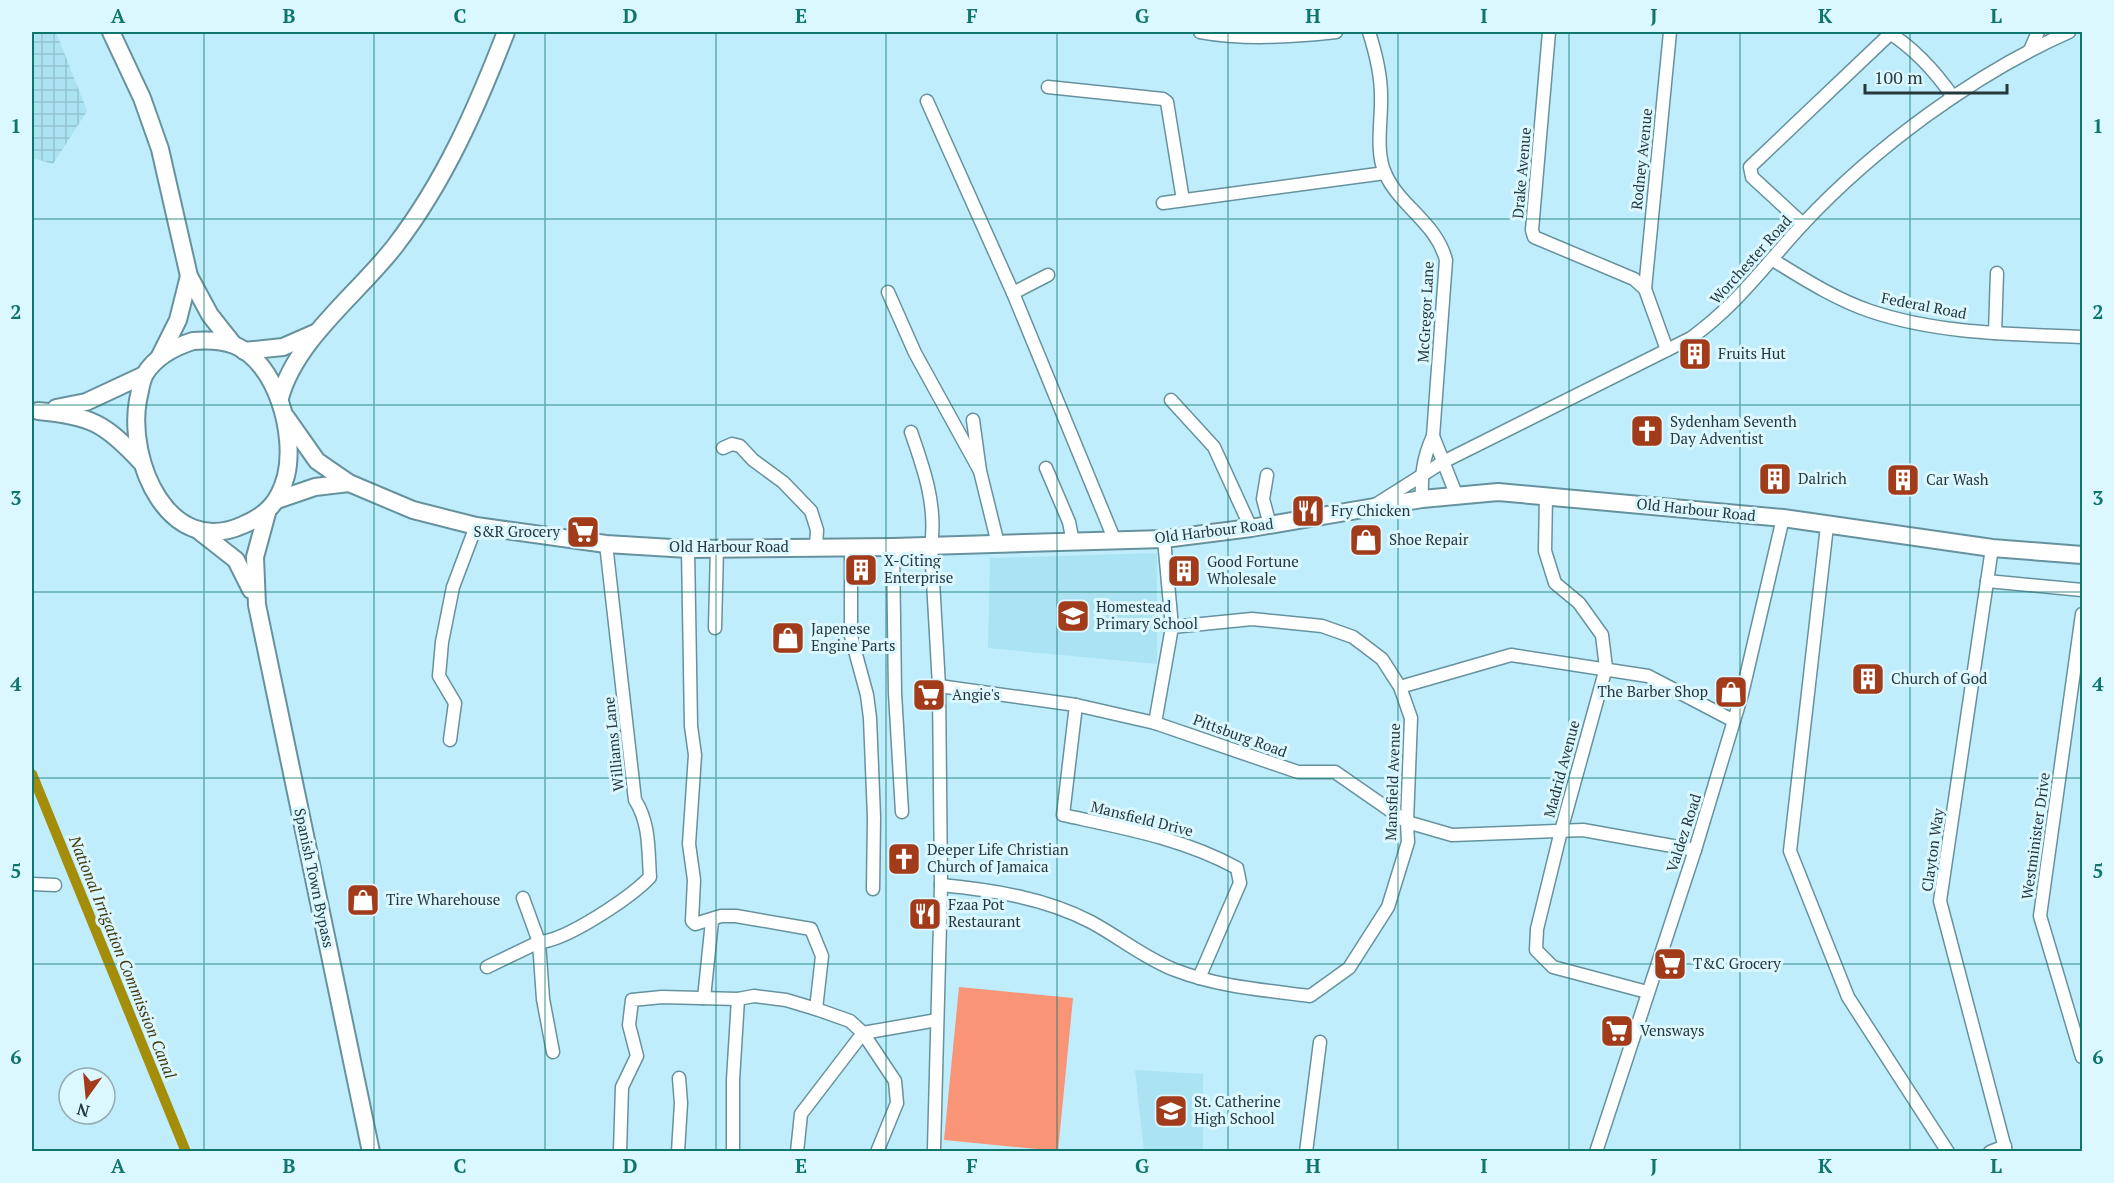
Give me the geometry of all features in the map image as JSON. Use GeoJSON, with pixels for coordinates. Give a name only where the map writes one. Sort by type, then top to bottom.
{"type":"FeatureCollection","features":[{"type":"Feature","properties":{"kind":"main road"},"geometry":{"type":"LineString","coordinates":[[111,32],[142,98],[160,149],[189,276],[210,315],[261,369],[280,398],[286,417],[288,461],[272,507]]}},
{"type":"Feature","properties":{"kind":"main road"},"geometry":{"type":"LineString","coordinates":[[280,398],[291,368],[320,330],[394,247],[421,210],[457,150],[506,32]]}},
{"type":"Feature","properties":{"kind":"main road"},"geometry":{"type":"LineString","coordinates":[[35,412],[86,402],[144,375],[160,356],[178,320],[189,276]]}},
{"type":"Feature","properties":{"kind":"main road"},"geometry":{"type":"LineString","coordinates":[[160,356],[193,341],[239,348],[283,347],[320,330]]}},
{"type":"Feature","properties":{"kind":"main road"},"geometry":{"type":"LineString","coordinates":[[144,375],[136,428],[141,462],[147,478],[163,504],[182,522],[199,531],[222,532],[238,528],[272,507],[315,488],[349,483]]}},
{"type":"Feature","properties":{"kind":"main road"},"geometry":{"type":"LineString","coordinates":[[35,412],[82,417],[98,424],[118,437],[141,462]]}},
{"type":"Feature","properties":{"kind":"main road","name":"Old Harbour Road"},"geometry":{"type":"LineString","coordinates":[[286,417],[313,457],[349,483],[413,510],[476,526],[606,544],[688,549],[893,547],[1164,539],[1251,528],[1456,494],[1498,492],[1783,518],[1992,548],[2082,555]]}},
{"type":"Feature","properties":{"kind":"main road","name":"Spanish Town Bypass"},"geometry":{"type":"LineString","coordinates":[[272,507],[255,557],[257,605],[371,1152]]}},
{"type":"Feature","properties":{"kind":"main road","name":"Spanish Town Bypass"},"geometry":{"type":"LineString","coordinates":[[199,531],[236,560],[242,568],[257,605]]}},
{"type":"Feature","properties":{"kind":"street"},"geometry":{"type":"LineString","coordinates":[[1200,32],[1217,35],[1295,37],[1336,32]]}},
{"type":"Feature","properties":{"kind":"street"},"geometry":{"type":"LineString","coordinates":[[1163,203],[1385,173],[1382,157],[1381,92],[1369,32]]}},
{"type":"Feature","properties":{"kind":"street","name":"Drake Avenue"},"geometry":{"type":"LineString","coordinates":[[1549,32],[1532,230],[1534,237],[1634,279],[1645,289]]}},
{"type":"Feature","properties":{"kind":"street","name":"Rodney Avenue"},"geometry":{"type":"LineString","coordinates":[[1645,289],[1670,32]]}},
{"type":"Feature","properties":{"kind":"street"},"geometry":{"type":"LineString","coordinates":[[1803,224],[1752,177],[1750,167],[1889,32],[1937,74],[1953,97]]}},
{"type":"Feature","properties":{"kind":"street"},"geometry":{"type":"LineString","coordinates":[[2030,50],[2038,32]]}},
{"type":"Feature","properties":{"kind":"street","name":"Worchester Road"},"geometry":{"type":"LineString","coordinates":[[1370,508],[1443,462],[1580,396],[1691,338],[1722,316],[1803,224],[1875,156],[1953,97],[2054,35],[2068,32]]}},
{"type":"Feature","properties":{"kind":"street"},"geometry":{"type":"LineString","coordinates":[[1048,87],[1167,102],[1183,200]]}},
{"type":"Feature","properties":{"kind":"street"},"geometry":{"type":"LineString","coordinates":[[927,101],[1013,293],[1114,541]]}},
{"type":"Feature","properties":{"kind":"street","name":"McGregor Lane"},"geometry":{"type":"LineString","coordinates":[[1385,173],[1434,234],[1442,246],[1446,260],[1433,436],[1425,454],[1421,475],[1422,499]]}},
{"type":"Feature","properties":{"kind":"street","name":"Federal Road"},"geometry":{"type":"LineString","coordinates":[[1773,260],[1823,291],[1870,311],[1932,326],[1995,333],[2082,337]]}},
{"type":"Feature","properties":{"kind":"street"},"geometry":{"type":"LineString","coordinates":[[1995,333],[1997,273]]}},
{"type":"Feature","properties":{"kind":"street"},"geometry":{"type":"LineString","coordinates":[[1013,293],[1048,275]]}},
{"type":"Feature","properties":{"kind":"street"},"geometry":{"type":"LineString","coordinates":[[1645,289],[1667,350]]}},
{"type":"Feature","properties":{"kind":"street"},"geometry":{"type":"LineString","coordinates":[[888,292],[915,353],[980,471]]}},
{"type":"Feature","properties":{"kind":"street"},"geometry":{"type":"LineString","coordinates":[[1171,400],[1214,447],[1251,528]]}},
{"type":"Feature","properties":{"kind":"street"},"geometry":{"type":"LineString","coordinates":[[973,420],[980,471],[998,544]]}},
{"type":"Feature","properties":{"kind":"street"},"geometry":{"type":"LineString","coordinates":[[911,432],[927,478],[934,527],[932,546],[939,686],[941,885],[934,1149]]}},
{"type":"Feature","properties":{"kind":"street","name":"McGregor Lane"},"geometry":{"type":"LineString","coordinates":[[1433,436],[1456,494]]}},
{"type":"Feature","properties":{"kind":"street"},"geometry":{"type":"LineString","coordinates":[[723,448],[732,444],[740,446],[753,460],[783,482],[811,511],[817,530],[816,547]]}},
{"type":"Feature","properties":{"kind":"street"},"geometry":{"type":"LineString","coordinates":[[1046,468],[1070,522],[1073,542]]}},
{"type":"Feature","properties":{"kind":"street"},"geometry":{"type":"LineString","coordinates":[[1266,475],[1263,499],[1270,525]]}},
{"type":"Feature","properties":{"kind":"street","name":"Madrid Avenue"},"geometry":{"type":"LineString","coordinates":[[1546,495],[1545,551],[1555,583],[1579,603],[1602,635],[1606,668],[1561,831],[1537,929],[1536,950],[1553,967],[1647,992]]}},
{"type":"Feature","properties":{"kind":"street","name":"Valdez Road"},"geometry":{"type":"LineString","coordinates":[[1596,1152],[1695,850],[1734,721],[1783,518]]}},
{"type":"Feature","properties":{"kind":"street"},"geometry":{"type":"LineString","coordinates":[[450,740],[455,703],[439,676],[441,649],[453,587],[476,526]]}},
{"type":"Feature","properties":{"kind":"street"},"geometry":{"type":"LineString","coordinates":[[1827,526],[1790,851],[1848,996],[1948,1152]]}},
{"type":"Feature","properties":{"kind":"street"},"geometry":{"type":"LineString","coordinates":[[1155,723],[1172,627],[1164,539]]}},
{"type":"Feature","properties":{"kind":"street","name":"Williams Lane"},"geometry":{"type":"LineString","coordinates":[[538,942],[559,938],[586,923],[624,900],[650,877],[647,829],[644,814],[635,800],[606,544]]}},
{"type":"Feature","properties":{"kind":"street"},"geometry":{"type":"LineString","coordinates":[[851,547],[851,636],[867,695],[870,718],[874,818],[873,889]]}},
{"type":"Feature","properties":{"kind":"street"},"geometry":{"type":"LineString","coordinates":[[893,547],[896,693],[902,812]]}},
{"type":"Feature","properties":{"kind":"street"},"geometry":{"type":"LineString","coordinates":[[715,628],[717,548]]}},
{"type":"Feature","properties":{"kind":"street","name":"Clayton Way"},"geometry":{"type":"LineString","coordinates":[[1992,548],[1941,902],[2006,1149]]}},
{"type":"Feature","properties":{"kind":"street"},"geometry":{"type":"LineString","coordinates":[[688,549],[691,726],[695,756],[689,844],[694,880],[692,921],[696,924],[712,921],[721,916],[736,916],[810,929],[822,956],[816,1009]]}},
{"type":"Feature","properties":{"kind":"street"},"geometry":{"type":"LineString","coordinates":[[1987,581],[2082,590]]}},
{"type":"Feature","properties":{"kind":"street","name":"Westminister Drive"},"geometry":{"type":"LineString","coordinates":[[2082,614],[2077,684],[2040,916],[2082,1057]]}},
{"type":"Feature","properties":{"kind":"street","name":"Mansfield Avenue"},"geometry":{"type":"LineString","coordinates":[[941,885],[994,890],[1044,903],[1090,922],[1173,969],[1223,985],[1310,996],[1350,968],[1388,907],[1408,842],[1411,718],[1400,687],[1382,659],[1353,637],[1322,626],[1252,619],[1172,627]]}},
{"type":"Feature","properties":{"kind":"street"},"geometry":{"type":"LineString","coordinates":[[1400,687],[1511,656],[1606,668],[1648,676],[1734,721]]}},
{"type":"Feature","properties":{"kind":"street","name":"Pittsburg Road"},"geometry":{"type":"LineString","coordinates":[[939,686],[1076,705],[1155,723],[1229,746],[1270,764],[1298,772],[1335,772],[1407,822],[1452,835],[1583,830],[1695,850]]}},
{"type":"Feature","properties":{"kind":"street","name":"Mansfield Drive"},"geometry":{"type":"LineString","coordinates":[[1076,705],[1063,815],[1150,833],[1205,850],[1237,868],[1240,883],[1199,978]]}},
{"type":"Feature","properties":{"kind":"street"},"geometry":{"type":"LineString","coordinates":[[32,884],[55,885]]}},
{"type":"Feature","properties":{"kind":"street"},"geometry":{"type":"LineString","coordinates":[[524,897],[538,942],[543,999],[553,1052]]}},
{"type":"Feature","properties":{"kind":"street"},"geometry":{"type":"LineString","coordinates":[[704,998],[712,921]]}},
{"type":"Feature","properties":{"kind":"street"},"geometry":{"type":"LineString","coordinates":[[487,967],[538,942]]}},
{"type":"Feature","properties":{"kind":"street"},"geometry":{"type":"LineString","coordinates":[[620,1152],[622,1087],[637,1056],[629,1025],[632,1000],[662,997],[738,999],[754,996],[786,1000],[816,1009],[850,1021],[863,1033],[895,1081],[897,1103],[878,1152]]}},
{"type":"Feature","properties":{"kind":"street"},"geometry":{"type":"LineString","coordinates":[[733,1152],[733,1080],[738,999]]}},
{"type":"Feature","properties":{"kind":"street"},"geometry":{"type":"LineString","coordinates":[[797,1152],[801,1114],[863,1033],[938,1020]]}},
{"type":"Feature","properties":{"kind":"street"},"geometry":{"type":"LineString","coordinates":[[1306,1152],[1320,1042]]}},
{"type":"Feature","properties":{"kind":"street"},"geometry":{"type":"LineString","coordinates":[[678,1152],[681,1103],[679,1078]]}},
{"type":"Feature","properties":{"kind":"street"},"geometry":{"type":"LineString","coordinates":[[1990,1152],[2006,1149]]}},
{"type":"Feature","properties":{"kind":"shaded area"},"geometry":{"type":"Polygon","coordinates":[[[32,32],[56,32],[87,111],[53,164],[32,158],[32,32]]]}},
{"type":"Feature","properties":{"kind":"shaded area","name":"Homestead Primary School"},"geometry":{"type":"Polygon","coordinates":[[[1157,553],[1157,664],[988,648],[990,558],[1157,553]]]}},
{"type":"Feature","properties":{"kind":"shaded area"},"geometry":{"type":"Polygon","coordinates":[[[959,987],[1073,998],[1058,1151],[944,1140],[959,987]]]}},
{"type":"Feature","properties":{"kind":"shaded area","name":"St. Catherine High School"},"geometry":{"type":"Polygon","coordinates":[[[1135,1070],[1203,1074],[1203,1151],[1144,1151],[1135,1070]]]}},
{"type":"Feature","properties":{"kind":"waterway","name":"National Irrigation Commission Canal"},"geometry":{"type":"LineString","coordinates":[[32,774],[186,1152]]}},
{"type":"Feature","properties":{"kind":"place","name":"Fruits Hut"},"geometry":{"type":"Point","coordinates":[1695,354]}},
{"type":"Feature","properties":{"kind":"place","name":"Sydenham Seventh Day Adventist"},"geometry":{"type":"Point","coordinates":[1647,431]}},
{"type":"Feature","properties":{"kind":"place","name":"Dalrich"},"geometry":{"type":"Point","coordinates":[1775,479]}},
{"type":"Feature","properties":{"kind":"place","name":"Car Wash"},"geometry":{"type":"Point","coordinates":[1903,480]}},
{"type":"Feature","properties":{"kind":"place","name":"Fry Chicken"},"geometry":{"type":"Point","coordinates":[1308,511]}},
{"type":"Feature","properties":{"kind":"place","name":"S&R Grocery"},"geometry":{"type":"Point","coordinates":[583,532]}},
{"type":"Feature","properties":{"kind":"place","name":"Shoe Repair"},"geometry":{"type":"Point","coordinates":[1366,540]}},
{"type":"Feature","properties":{"kind":"place","name":"X-Citing Enterprise"},"geometry":{"type":"Point","coordinates":[861,570]}},
{"type":"Feature","properties":{"kind":"place","name":"Good Fortune Wholesale"},"geometry":{"type":"Point","coordinates":[1184,571]}},
{"type":"Feature","properties":{"kind":"place","name":"Homestead Primary School"},"geometry":{"type":"Point","coordinates":[1073,616]}},
{"type":"Feature","properties":{"kind":"place","name":"Japenese Engine Parts"},"geometry":{"type":"Point","coordinates":[788,638]}},
{"type":"Feature","properties":{"kind":"place","name":"Church of God"},"geometry":{"type":"Point","coordinates":[1868,679]}},
{"type":"Feature","properties":{"kind":"place","name":"The Barber Shop"},"geometry":{"type":"Point","coordinates":[1731,692]}},
{"type":"Feature","properties":{"kind":"place","name":"Angie's"},"geometry":{"type":"Point","coordinates":[929,695]}},
{"type":"Feature","properties":{"kind":"place","name":"Deeper Life Christian Church of Jamaica"},"geometry":{"type":"Point","coordinates":[904,859]}},
{"type":"Feature","properties":{"kind":"place","name":"Tire Wharehouse"},"geometry":{"type":"Point","coordinates":[363,900]}},
{"type":"Feature","properties":{"kind":"place","name":"Fzaa Pot Restaurant"},"geometry":{"type":"Point","coordinates":[925,914]}},
{"type":"Feature","properties":{"kind":"place","name":"T&C Grocery"},"geometry":{"type":"Point","coordinates":[1670,964]}},
{"type":"Feature","properties":{"kind":"place","name":"Vensways"},"geometry":{"type":"Point","coordinates":[1617,1031]}},
{"type":"Feature","properties":{"kind":"place","name":"St. Catherine High School"},"geometry":{"type":"Point","coordinates":[1171,1111]}}]}
